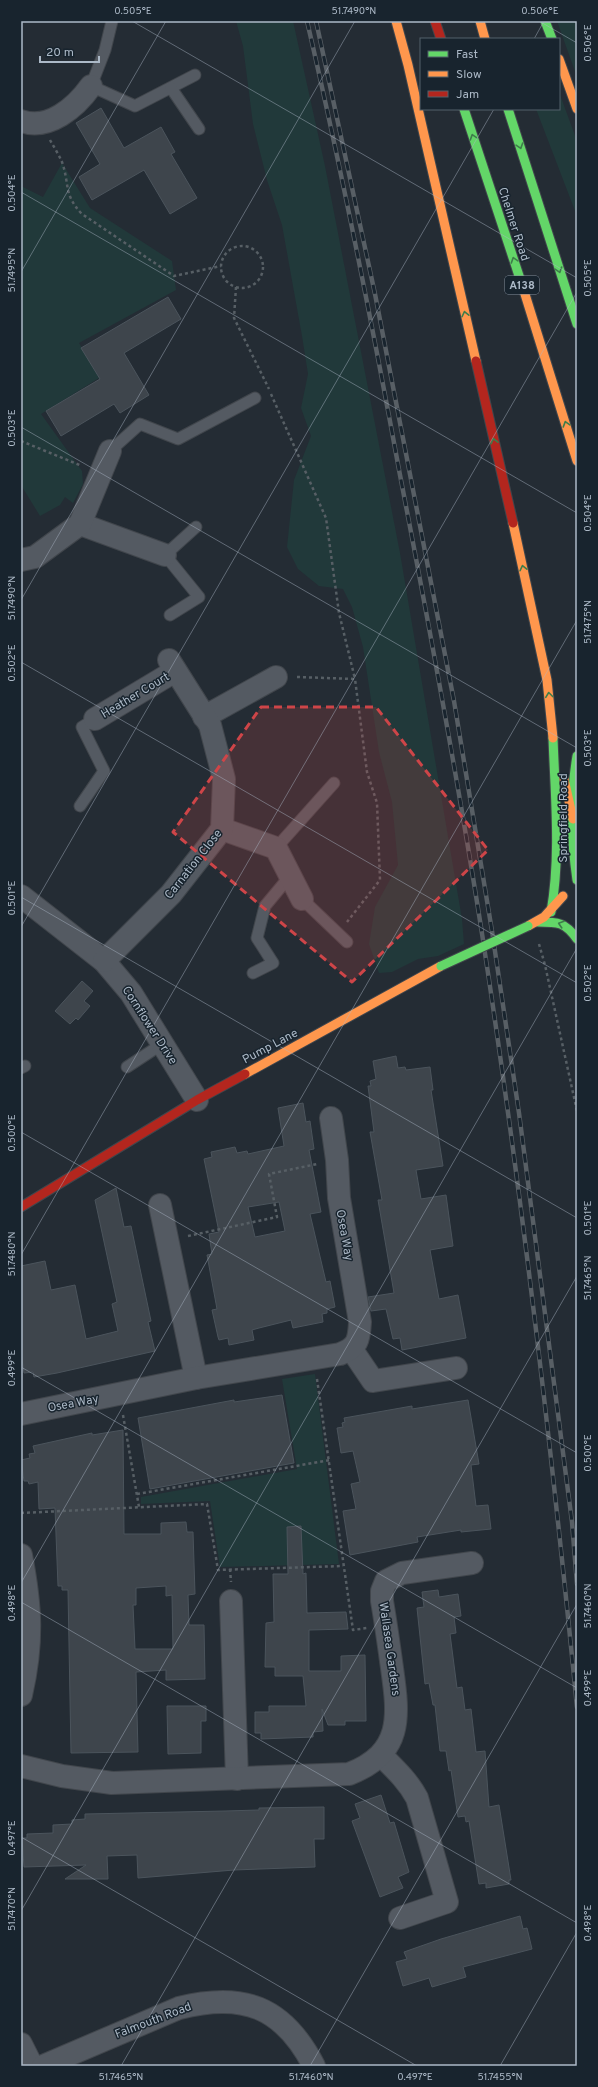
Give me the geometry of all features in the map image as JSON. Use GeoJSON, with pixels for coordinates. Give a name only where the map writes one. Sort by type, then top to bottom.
{"type":"FeatureCollection","features":[{"type":"Feature","properties":{"kind":"main road"},"geometry":{"type":"LineString","coordinates":[[396,21],[408,65],[537,627],[547,680],[553,734],[556,854],[555,888],[551,912]]}},
{"type":"Feature","properties":{"kind":"main road"},"geometry":{"type":"LineString","coordinates":[[435,21],[441,38]]}},
{"type":"Feature","properties":{"kind":"main road"},"geometry":{"type":"LineString","coordinates":[[480,21],[485,38]]}},
{"type":"Feature","properties":{"kind":"main road"},"geometry":{"type":"LineString","coordinates":[[545,21],[552,38]]}},
{"type":"Feature","properties":{"kind":"main road"},"geometry":{"type":"LineString","coordinates":[[560,63],[577,109]]}},
{"type":"Feature","properties":{"kind":"main road","name":"Chelmer Road"},"geometry":{"type":"LineString","coordinates":[[464,110],[541,343],[577,461]]}},
{"type":"Feature","properties":{"kind":"main road"},"geometry":{"type":"LineString","coordinates":[[508,110],[577,324]]}},
{"type":"Feature","properties":{"kind":"main road"},"geometry":{"type":"LineString","coordinates":[[553,734],[573,819]]}},
{"type":"Feature","properties":{"kind":"main road","name":"Springfield Road"},"geometry":{"type":"LineString","coordinates":[[577,756],[574,768],[573,819],[574,866],[577,880]]}},
{"type":"Feature","properties":{"kind":"main road","name":"Pump Lane"},"geometry":{"type":"LineString","coordinates":[[21,1207],[197,1100],[441,966],[533,924],[551,912],[564,894],[574,866]]}},
{"type":"Feature","properties":{"kind":"main road","name":"Pump Lane"},"geometry":{"type":"LineString","coordinates":[[533,924],[557,922],[567,926],[577,939]]}},
{"type":"Feature","properties":{"kind":"street"},"geometry":{"type":"LineString","coordinates":[[31,122],[54,119],[69,110],[82,99],[91,86]]}},
{"type":"Feature","properties":{"kind":"street"},"geometry":{"type":"LineString","coordinates":[[21,560],[35,557],[80,524],[110,451]]}},
{"type":"Feature","properties":{"kind":"street"},"geometry":{"type":"LineString","coordinates":[[80,524],[165,555]]}},
{"type":"Feature","properties":{"kind":"street","name":"Carnation Close"},"geometry":{"type":"LineString","coordinates":[[104,961],[171,894],[222,829],[224,779],[210,725],[172,666]]}},
{"type":"Feature","properties":{"kind":"street","name":"Heather Court"},"geometry":{"type":"LineString","coordinates":[[95,719],[172,666]]}},
{"type":"Feature","properties":{"kind":"street"},"geometry":{"type":"LineString","coordinates":[[204,717],[276,677]]}},
{"type":"Feature","properties":{"kind":"street"},"geometry":{"type":"LineString","coordinates":[[222,829],[276,848],[302,899]]}},
{"type":"Feature","properties":{"kind":"street","name":"Cornflower Drive"},"geometry":{"type":"LineString","coordinates":[[24,906],[104,961],[131,993],[197,1100]]}},
{"type":"Feature","properties":{"kind":"street","name":"Osea Way"},"geometry":{"type":"LineString","coordinates":[[21,1414],[196,1378],[340,1354],[352,1350],[359,1337],[360,1322],[339,1198],[337,1160],[331,1118]]}},
{"type":"Feature","properties":{"kind":"street"},"geometry":{"type":"LineString","coordinates":[[160,1205],[196,1378]]}},
{"type":"Feature","properties":{"kind":"street"},"geometry":{"type":"LineString","coordinates":[[352,1350],[373,1381],[456,1368]]}},
{"type":"Feature","properties":{"kind":"street"},"geometry":{"type":"LineString","coordinates":[[21,1555],[30,1619],[30,1651],[22,1683]]}},
{"type":"Feature","properties":{"kind":"street","name":"Wallasea Gardens"},"geometry":{"type":"LineString","coordinates":[[21,1766],[62,1776],[112,1783],[349,1774],[366,1767],[381,1756],[390,1741],[397,1722],[397,1703],[382,1591],[386,1581],[402,1573],[472,1563]]}},
{"type":"Feature","properties":{"kind":"street"},"geometry":{"type":"LineString","coordinates":[[231,1601],[236,1779]]}},
{"type":"Feature","properties":{"kind":"street"},"geometry":{"type":"LineString","coordinates":[[381,1756],[406,1780],[417,1798],[447,1902],[400,1918]]}},
{"type":"Feature","properties":{"kind":"street","name":"Falmouth Road"},"geometry":{"type":"LineString","coordinates":[[43,2066],[179,2008],[202,2002],[227,2001],[254,2006],[274,2016],[292,2031],[305,2049],[314,2066]]}},
{"type":"Feature","properties":{"kind":"street"},"geometry":{"type":"LineString","coordinates":[[21,2044],[32,2066]]}},
{"type":"Feature","properties":{"kind":"lane"},"geometry":{"type":"LineString","coordinates":[[112,21],[105,50],[91,86],[135,106],[194,75]]}},
{"type":"Feature","properties":{"kind":"lane"},"geometry":{"type":"LineString","coordinates":[[170,88],[199,129]]}},
{"type":"Feature","properties":{"kind":"lane"},"geometry":{"type":"LineString","coordinates":[[110,451],[140,424],[178,439],[255,398]]}},
{"type":"Feature","properties":{"kind":"lane"},"geometry":{"type":"LineString","coordinates":[[170,615],[199,598],[165,555],[196,527]]}},
{"type":"Feature","properties":{"kind":"lane"},"geometry":{"type":"LineString","coordinates":[[80,806],[104,771],[82,727],[95,719]]}},
{"type":"Feature","properties":{"kind":"lane"},"geometry":{"type":"LineString","coordinates":[[276,848],[334,783]]}},
{"type":"Feature","properties":{"kind":"lane"},"geometry":{"type":"LineString","coordinates":[[253,973],[273,963],[257,938],[265,906],[290,876]]}},
{"type":"Feature","properties":{"kind":"lane"},"geometry":{"type":"LineString","coordinates":[[302,899],[347,942]]}},
{"type":"Feature","properties":{"kind":"lane"},"geometry":{"type":"LineString","coordinates":[[127,1067],[162,1044]]}},
{"type":"Feature","properties":{"kind":"path"},"geometry":{"type":"LineString","coordinates":[[31,122],[62,163],[68,194],[73,205],[82,214],[174,276],[221,266]]}},
{"type":"Feature","properties":{"kind":"path"},"geometry":{"type":"LineString","coordinates":[[247,246],[259,253],[264,266],[260,278],[250,287],[236,287],[225,279],[221,266],[227,253],[232,248],[247,246]]}},
{"type":"Feature","properties":{"kind":"path"},"geometry":{"type":"LineString","coordinates":[[236,287],[234,318],[270,390],[326,518],[339,613],[355,679],[367,772],[377,803],[380,880],[338,933]]}},
{"type":"Feature","properties":{"kind":"path"},"geometry":{"type":"LineString","coordinates":[[21,442],[101,474]]}},
{"type":"Feature","properties":{"kind":"path"},"geometry":{"type":"LineString","coordinates":[[276,677],[355,679]]}},
{"type":"Feature","properties":{"kind":"path"},"geometry":{"type":"LineString","coordinates":[[533,924],[545,966],[577,1111]]}},
{"type":"Feature","properties":{"kind":"path"},"geometry":{"type":"LineString","coordinates":[[168,1240],[277,1217],[269,1174],[337,1160]]}},
{"type":"Feature","properties":{"kind":"path"},"geometry":{"type":"LineString","coordinates":[[314,1358],[330,1460],[343,1566],[354,1630],[386,1625]]}},
{"type":"Feature","properties":{"kind":"path"},"geometry":{"type":"LineString","coordinates":[[120,1394],[139,1507]]}},
{"type":"Feature","properties":{"kind":"path"},"geometry":{"type":"LineString","coordinates":[[137,1494],[330,1460]]}},
{"type":"Feature","properties":{"kind":"path"},"geometry":{"type":"LineString","coordinates":[[21,1513],[207,1504],[218,1570],[343,1566]]}},
{"type":"Feature","properties":{"kind":"highlighted area"},"geometry":{"type":"Polygon","coordinates":[[[261,707],[376,707],[488,850],[352,982],[173,832],[261,707]]]}},
{"type":"Feature","properties":{"kind":"green space"},"geometry":{"type":"Polygon","coordinates":[[[236,21],[293,21],[325,166],[400,553],[462,919],[464,944],[438,956],[418,959],[392,972],[379,973],[369,944],[375,907],[398,865],[392,802],[379,752],[363,647],[352,607],[343,589],[319,586],[298,569],[287,547],[294,480],[311,436],[301,408],[308,374],[282,225],[267,180],[253,124],[243,46],[236,21]]]}},
{"type":"Feature","properties":{"kind":"green space"},"geometry":{"type":"Polygon","coordinates":[[[557,21],[577,21],[577,77],[557,21]]]}},
{"type":"Feature","properties":{"kind":"green space"},"geometry":{"type":"Polygon","coordinates":[[[560,95],[577,141],[577,216],[536,110],[560,110],[560,95]]]}},
{"type":"Feature","properties":{"kind":"green space"},"geometry":{"type":"Polygon","coordinates":[[[62,163],[90,208],[172,261],[176,290],[79,343],[99,378],[41,414],[82,471],[83,484],[73,503],[65,497],[60,505],[40,516],[21,485],[21,186],[43,197],[62,163]]]}},
{"type":"Feature","properties":{"kind":"green space"},"geometry":{"type":"Polygon","coordinates":[[[315,1374],[339,1564],[220,1567],[210,1501],[141,1504],[141,1497],[297,1469],[282,1379],[315,1374]]]}},
{"type":"Feature","properties":{"kind":"building"},"geometry":{"type":"Polygon","coordinates":[[[101,108],[124,148],[161,127],[175,152],[171,154],[197,198],[170,214],[144,170],[92,200],[79,177],[100,164],[76,123],[101,108]]]}},
{"type":"Feature","properties":{"kind":"building"},"geometry":{"type":"Polygon","coordinates":[[[168,297],[181,319],[124,353],[149,395],[120,413],[114,404],[61,436],[46,411],[100,379],[81,348],[168,297]]]}},
{"type":"Feature","properties":{"kind":"building"},"geometry":{"type":"Polygon","coordinates":[[[82,981],[93,991],[84,1001],[90,1006],[78,1020],[76,1018],[70,1024],[55,1011],[82,981]]]}},
{"type":"Feature","properties":{"kind":"building"},"geometry":{"type":"Polygon","coordinates":[[[396,1056],[398,1068],[405,1067],[406,1070],[430,1067],[433,1090],[431,1090],[443,1166],[416,1170],[421,1199],[446,1195],[453,1246],[430,1250],[439,1299],[458,1295],[466,1338],[402,1350],[400,1338],[393,1339],[386,1309],[371,1311],[368,1297],[394,1293],[378,1200],[382,1200],[370,1132],[374,1132],[368,1086],[371,1086],[370,1081],[376,1079],[373,1061],[396,1056]]]}},
{"type":"Feature","properties":{"kind":"building"},"geometry":{"type":"Polygon","coordinates":[[[303,1103],[306,1122],[310,1121],[314,1149],[309,1150],[321,1212],[310,1214],[326,1282],[330,1281],[335,1307],[327,1309],[327,1313],[322,1314],[323,1322],[293,1328],[291,1320],[252,1330],[254,1340],[229,1345],[228,1338],[219,1340],[212,1310],[217,1309],[207,1255],[212,1254],[209,1234],[219,1232],[204,1159],[212,1157],[211,1152],[235,1147],[237,1153],[247,1151],[248,1154],[284,1146],[278,1108],[303,1103]],[[279,1202],[248,1207],[255,1237],[285,1231],[279,1202]]]}},
{"type":"Feature","properties":{"kind":"building"},"geometry":{"type":"Polygon","coordinates":[[[116,1188],[124,1227],[131,1226],[151,1321],[148,1322],[155,1351],[34,1377],[33,1372],[24,1373],[21,1352],[21,1266],[45,1261],[51,1290],[75,1285],[86,1339],[118,1331],[112,1304],[117,1302],[95,1200],[116,1188]]]}},
{"type":"Feature","properties":{"kind":"building"},"geometry":{"type":"Polygon","coordinates":[[[282,1395],[294,1463],[150,1489],[138,1418],[234,1400],[234,1402],[282,1395]]]}},
{"type":"Feature","properties":{"kind":"building"},"geometry":{"type":"Polygon","coordinates":[[[468,1400],[479,1464],[471,1465],[476,1506],[488,1505],[491,1529],[461,1532],[461,1530],[417,1537],[418,1542],[350,1555],[343,1511],[356,1509],[351,1484],[360,1482],[353,1451],[341,1453],[337,1428],[343,1427],[342,1423],[345,1422],[344,1418],[412,1406],[412,1409],[468,1400]]]}},
{"type":"Feature","properties":{"kind":"building"},"geometry":{"type":"Polygon","coordinates":[[[123,1430],[124,1534],[161,1534],[161,1523],[186,1522],[187,1532],[193,1532],[195,1594],[188,1595],[189,1625],[204,1625],[205,1679],[166,1680],[166,1670],[136,1672],[138,1752],[71,1753],[68,1590],[62,1590],[62,1586],[58,1586],[55,1508],[39,1509],[38,1482],[29,1484],[28,1481],[24,1481],[21,1460],[30,1458],[29,1454],[35,1453],[33,1446],[92,1433],[92,1435],[123,1430]],[[166,1586],[136,1588],[136,1605],[133,1605],[135,1649],[173,1649],[172,1595],[166,1596],[166,1586]]]}},
{"type":"Feature","properties":{"kind":"building"},"geometry":{"type":"Polygon","coordinates":[[[301,1526],[303,1574],[306,1573],[307,1613],[346,1612],[348,1629],[309,1630],[309,1671],[341,1671],[341,1656],[365,1655],[366,1721],[345,1721],[345,1725],[328,1725],[322,1709],[323,1731],[313,1732],[313,1737],[261,1739],[261,1733],[255,1733],[255,1712],[269,1712],[269,1706],[306,1706],[303,1676],[275,1676],[275,1667],[265,1667],[266,1623],[274,1622],[273,1574],[288,1574],[287,1527],[301,1526]]]}},
{"type":"Feature","properties":{"kind":"building"},"geometry":{"type":"Polygon","coordinates":[[[438,1590],[439,1597],[458,1594],[461,1616],[454,1617],[456,1633],[450,1634],[457,1688],[462,1687],[465,1710],[471,1709],[476,1752],[485,1751],[489,1807],[499,1805],[511,1880],[509,1880],[509,1884],[486,1888],[486,1883],[479,1884],[469,1821],[466,1822],[465,1816],[458,1817],[451,1770],[449,1771],[446,1751],[440,1751],[435,1705],[433,1705],[429,1683],[425,1684],[417,1608],[424,1607],[422,1592],[438,1590]]]}},
{"type":"Feature","properties":{"kind":"building"},"geometry":{"type":"Polygon","coordinates":[[[167,1706],[206,1706],[206,1721],[201,1721],[201,1753],[168,1754],[167,1706]]]}},
{"type":"Feature","properties":{"kind":"building"},"geometry":{"type":"Polygon","coordinates":[[[381,1795],[390,1823],[394,1822],[409,1872],[398,1877],[403,1888],[380,1897],[352,1821],[360,1818],[355,1804],[381,1795]]]}},
{"type":"Feature","properties":{"kind":"building"},"geometry":{"type":"Polygon","coordinates":[[[324,1807],[324,1839],[314,1839],[315,1867],[234,1870],[138,1878],[137,1855],[107,1856],[108,1879],[65,1879],[86,1865],[24,1867],[22,1838],[27,1838],[27,1834],[53,1833],[53,1825],[72,1824],[72,1820],[85,1819],[85,1814],[324,1807]]]}},
{"type":"Feature","properties":{"kind":"building"},"geometry":{"type":"Polygon","coordinates":[[[520,1916],[523,1929],[527,1928],[532,1949],[463,1967],[466,1977],[432,1987],[429,1978],[403,1986],[396,1962],[407,1959],[404,1952],[441,1939],[520,1916]]]}},
{"type":"Feature","properties":{"kind":"railway"},"geometry":{"type":"LineString","coordinates":[[307,21],[379,361],[444,708],[474,882],[511,1131],[547,1419],[577,1707]]}},
{"type":"Feature","properties":{"kind":"railway"},"geometry":{"type":"LineString","coordinates":[[316,21],[375,294],[454,701],[492,931],[519,1113],[572,1522],[577,1584]]}},
{"type":"Feature","properties":{"kind":"traffic: fast"},"geometry":{"type":"LineString","coordinates":[[545,21],[552,38]]}},
{"type":"Feature","properties":{"kind":"traffic: fast"},"geometry":{"type":"LineString","coordinates":[[464,110],[524,291]]}},
{"type":"Feature","properties":{"kind":"traffic: fast"},"geometry":{"type":"LineString","coordinates":[[508,110],[577,324]]}},
{"type":"Feature","properties":{"kind":"traffic: fast"},"geometry":{"type":"LineString","coordinates":[[551,912],[557,847],[553,738]]}},
{"type":"Feature","properties":{"kind":"traffic: fast"},"geometry":{"type":"LineString","coordinates":[[577,756],[572,802],[573,849],[577,880]]}},
{"type":"Feature","properties":{"kind":"traffic: fast"},"geometry":{"type":"LineString","coordinates":[[538,922],[551,922],[565,926],[577,939]]}},
{"type":"Feature","properties":{"kind":"traffic: fast"},"geometry":{"type":"LineString","coordinates":[[441,966],[528,926]]}},
{"type":"Feature","properties":{"kind":"traffic: slow"},"geometry":{"type":"LineString","coordinates":[[396,21],[408,65],[476,361]]}},
{"type":"Feature","properties":{"kind":"traffic: slow"},"geometry":{"type":"LineString","coordinates":[[480,21],[485,38]]}},
{"type":"Feature","properties":{"kind":"traffic: slow"},"geometry":{"type":"LineString","coordinates":[[560,62],[577,109]]}},
{"type":"Feature","properties":{"kind":"traffic: slow"},"geometry":{"type":"LineString","coordinates":[[524,291],[577,461]]}},
{"type":"Feature","properties":{"kind":"traffic: slow"},"geometry":{"type":"LineString","coordinates":[[513,523],[547,680],[553,738]]}},
{"type":"Feature","properties":{"kind":"traffic: slow"},"geometry":{"type":"LineString","coordinates":[[564,779],[573,819]]}},
{"type":"Feature","properties":{"kind":"traffic: slow"},"geometry":{"type":"LineString","coordinates":[[528,926],[544,917],[563,896]]}},
{"type":"Feature","properties":{"kind":"traffic: slow"},"geometry":{"type":"LineString","coordinates":[[245,1074],[441,966]]}},
{"type":"Feature","properties":{"kind":"traffic: jam"},"geometry":{"type":"LineString","coordinates":[[435,21],[441,38]]}},
{"type":"Feature","properties":{"kind":"traffic: jam"},"geometry":{"type":"LineString","coordinates":[[476,361],[513,523]]}},
{"type":"Feature","properties":{"kind":"traffic: jam"},"geometry":{"type":"LineString","coordinates":[[21,1207],[197,1100],[245,1074]]}}]}
